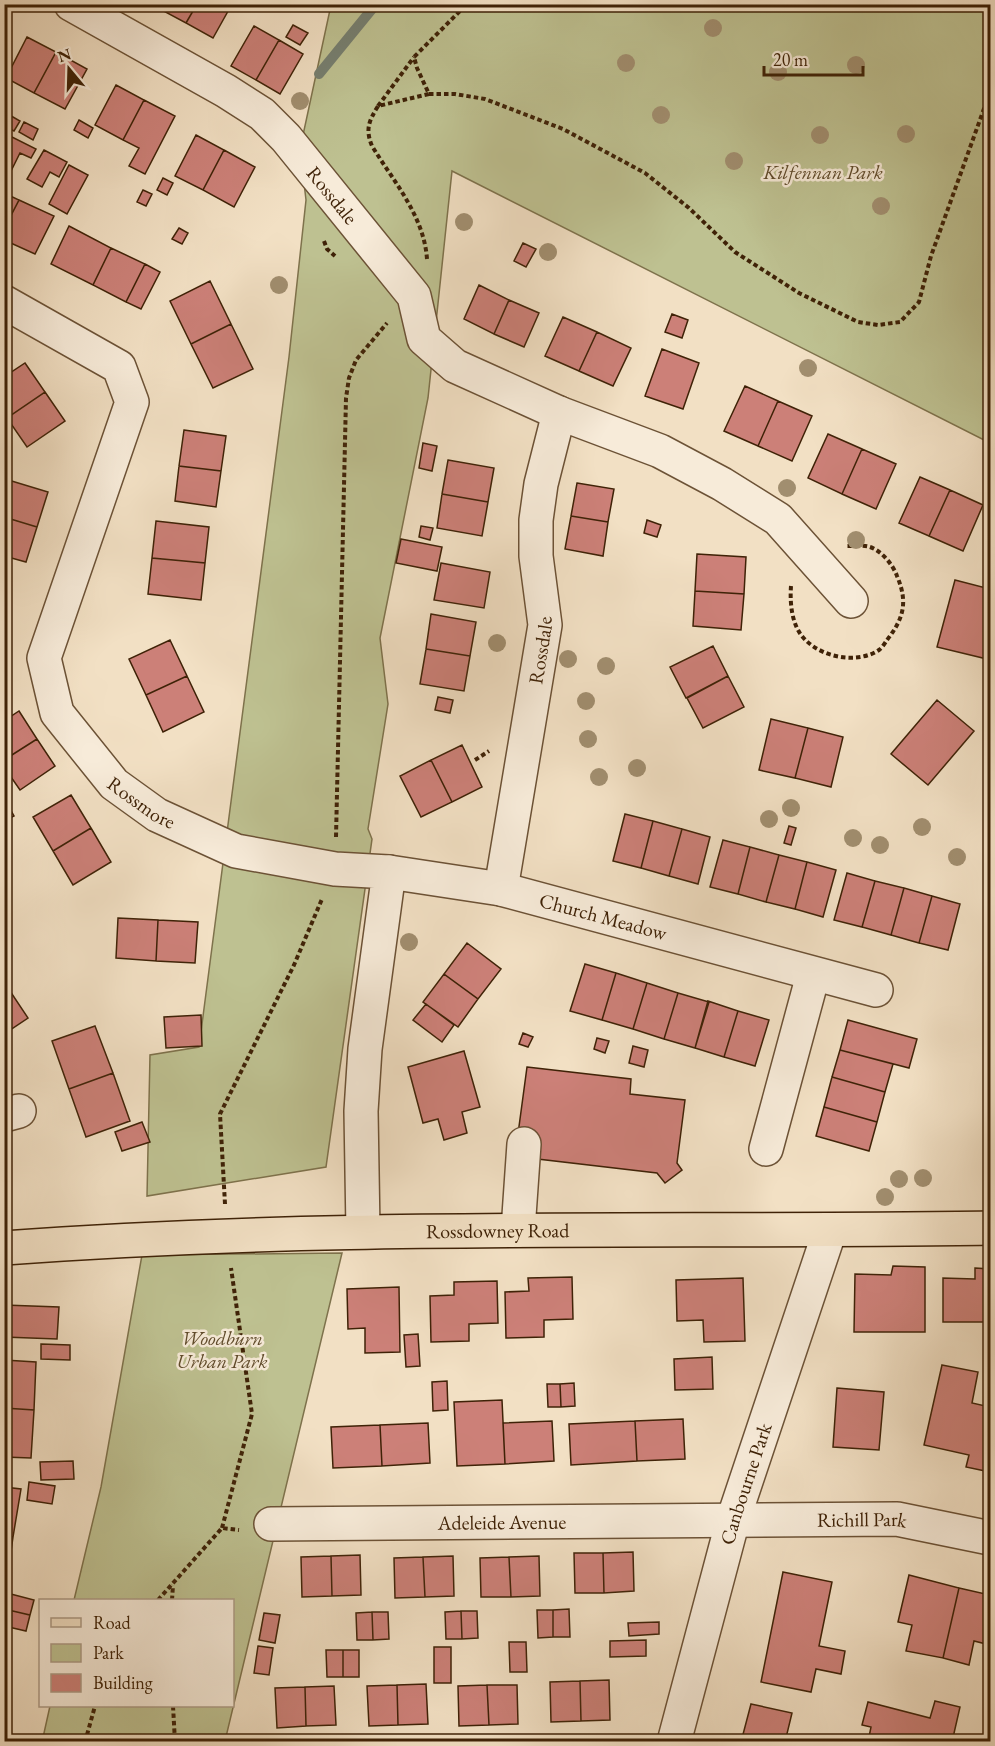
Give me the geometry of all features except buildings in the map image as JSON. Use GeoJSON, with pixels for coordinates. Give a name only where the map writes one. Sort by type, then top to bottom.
{"type":"FeatureCollection","features":[{"type":"Feature","properties":{"kind":"main road","name":"Rossdowney Road"},"geometry":{"type":"LineString","coordinates":[[4,1248],[125,1239],[363,1231],[990,1228]]}},
{"type":"Feature","properties":{"kind":"street","name":"Rossdale"},"geometry":{"type":"LineString","coordinates":[[71,4],[226,90],[262,114],[286,138],[414,296],[424,339],[455,366],[559,413],[660,451],[722,484],[778,519],[851,601]]}},
{"type":"Feature","properties":{"kind":"street","name":"Rossmore"},"geometry":{"type":"LineString","coordinates":[[4,302],[119,367],[132,402],[44,658],[57,713],[114,784],[157,815],[236,851],[339,849],[389,873]]}},
{"type":"Feature","properties":{"kind":"street","name":"Rossdale"},"geometry":{"type":"LineString","coordinates":[[501,888],[545,625],[536,556],[536,520],[541,484],[559,413]]}},
{"type":"Feature","properties":{"kind":"street","name":"Church Meadow"},"geometry":{"type":"LineString","coordinates":[[389,873],[501,888],[813,975],[876,990]]}},
{"type":"Feature","properties":{"kind":"street"},"geometry":{"type":"LineString","coordinates":[[363,1231],[361,1111],[365,1049],[389,873]]}},
{"type":"Feature","properties":{"kind":"street"},"geometry":{"type":"LineString","coordinates":[[766,1149],[813,975]]}},
{"type":"Feature","properties":{"kind":"street"},"geometry":{"type":"LineString","coordinates":[[518,1230],[524,1144]]}},
{"type":"Feature","properties":{"kind":"street","name":"Canbourne Park"},"geometry":{"type":"LineString","coordinates":[[674,1742],[733,1520],[830,1230]]}},
{"type":"Feature","properties":{"kind":"street","name":"Richill Park"},"geometry":{"type":"LineString","coordinates":[[733,1520],[897,1519],[990,1538]]}},
{"type":"Feature","properties":{"kind":"street","name":"Adeleide Avenue"},"geometry":{"type":"LineString","coordinates":[[271,1524],[733,1520]]}},
{"type":"Feature","properties":{"kind":"path"},"geometry":{"type":"LineString","coordinates":[[159,1599],[222,1528],[252,1414],[225,1236],[220,1114],[294,965],[339,849],[346,398],[349,378],[356,360],[426,281],[428,258],[425,238],[414,211],[372,146],[367,134],[368,123],[414,57],[467,4]]}},
{"type":"Feature","properties":{"kind":"path"},"geometry":{"type":"LineString","coordinates":[[414,57],[429,94]]}},
{"type":"Feature","properties":{"kind":"path"},"geometry":{"type":"LineString","coordinates":[[378,106],[429,94],[455,94],[485,99],[563,129],[606,150],[645,173],[689,208],[735,252],[790,287],[858,322],[878,325],[900,322],[919,302],[931,256],[990,92]]}},
{"type":"Feature","properties":{"kind":"path"},"geometry":{"type":"LineString","coordinates":[[321,233],[327,249],[339,260]]}},
{"type":"Feature","properties":{"kind":"path"},"geometry":{"type":"LineString","coordinates":[[791,581],[790,602],[798,631],[813,646],[829,654],[845,658],[864,656],[880,650],[901,618],[904,600],[902,587],[895,569],[885,557],[870,547],[844,545]]}},
{"type":"Feature","properties":{"kind":"path"},"geometry":{"type":"LineString","coordinates":[[327,837],[339,849]]}},
{"type":"Feature","properties":{"kind":"path"},"geometry":{"type":"LineString","coordinates":[[222,1528],[249,1530],[271,1524]]}},
{"type":"Feature","properties":{"kind":"path"},"geometry":{"type":"LineString","coordinates":[[172,1599],[173,1584]]}},
{"type":"Feature","properties":{"kind":"path"},"geometry":{"type":"LineString","coordinates":[[84,1742],[96,1707]]}},
{"type":"Feature","properties":{"kind":"path"},"geometry":{"type":"LineString","coordinates":[[173,1707],[175,1742]]}},
{"type":"Feature","properties":{"kind":"green space","name":"Kilfennan Park"},"geometry":{"type":"Polygon","coordinates":[[[331,5],[990,5],[990,443],[452,171],[428,398],[380,638],[388,704],[368,829],[372,839],[326,1167],[147,1196],[150,1055],[199,1047],[289,357],[306,200],[300,149],[331,5]]]}},
{"type":"Feature","properties":{"kind":"green space","name":"Woodburn Urban Park"},"geometry":{"type":"Polygon","coordinates":[[[342,1253],[234,1703],[234,1599],[74,1599],[101,1487],[142,1255],[342,1253]]]}},
{"type":"Feature","properties":{"kind":"green space","name":"Woodburn Urban Park"},"geometry":{"type":"Polygon","coordinates":[[[50,1707],[233,1707],[225,1741],[42,1742],[50,1707]]]}},
{"type":"Feature","properties":{"kind":"waterway"},"geometry":{"type":"LineString","coordinates":[[319,74],[372,9],[372,4]]}}]}
